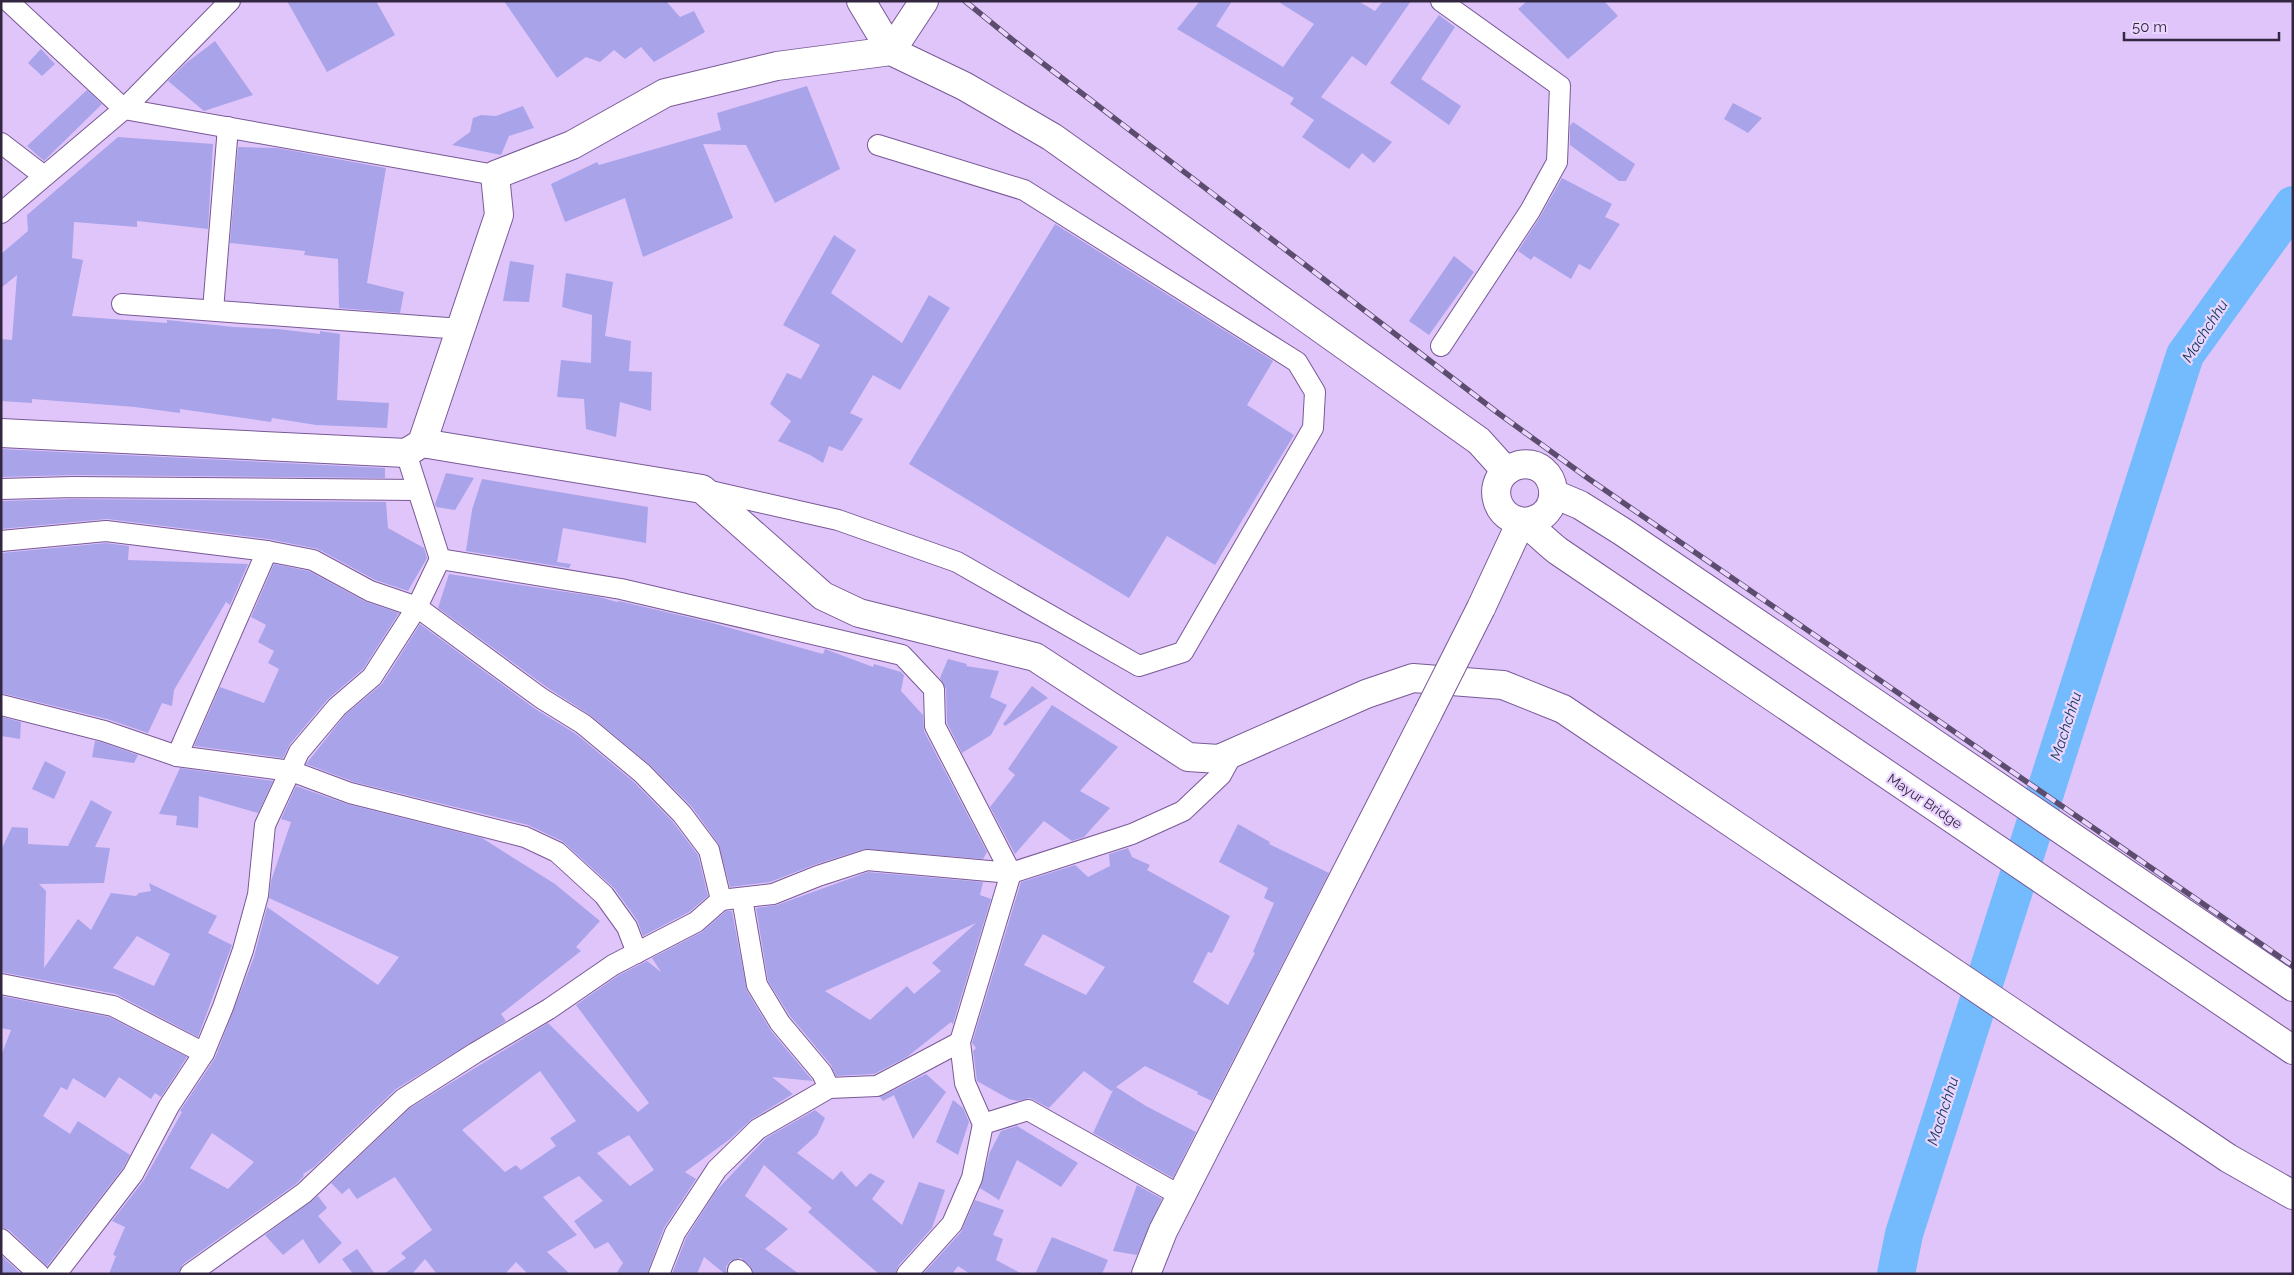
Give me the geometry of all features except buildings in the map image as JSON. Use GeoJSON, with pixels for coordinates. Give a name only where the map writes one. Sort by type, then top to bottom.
{"type":"FeatureCollection","features":[{"type":"Feature","properties":{"kind":"main road"},"geometry":{"type":"LineString","coordinates":[[861,1],[891,51]]}},
{"type":"Feature","properties":{"kind":"main road"},"geometry":{"type":"LineString","coordinates":[[891,51],[924,1]]}},
{"type":"Feature","properties":{"kind":"main road"},"geometry":{"type":"LineString","coordinates":[[414,448],[461,329],[499,215],[495,175],[572,145],[665,93],[777,66],[891,51],[964,86],[1052,137],[1479,441],[1506,471]]}},
{"type":"Feature","properties":{"kind":"main road"},"geometry":{"type":"LineString","coordinates":[[1,433],[414,448],[702,490],[823,596],[859,613],[1035,657],[1188,757],[1219,759],[1366,694],[1413,678],[1503,685],[1563,709],[2228,1158],[2293,1195]]}},
{"type":"Feature","properties":{"kind":"main road"},"geometry":{"type":"LineString","coordinates":[[1524,464],[1541,470],[1548,476],[1554,494],[1547,512],[1531,522],[1512,519],[1499,506],[1496,487],[1506,471],[1524,464]]}},
{"type":"Feature","properties":{"kind":"main road"},"geometry":{"type":"LineString","coordinates":[[1554,494],[1580,505],[2068,833],[2293,987]]}},
{"type":"Feature","properties":{"kind":"main road"},"geometry":{"type":"LineString","coordinates":[[1146,1274],[1163,1231],[1481,608],[1522,522]]}},
{"type":"Feature","properties":{"kind":"main road","name":"Mayur Bridge"},"geometry":{"type":"LineString","coordinates":[[1522,522],[1558,551],[2293,1050]]}},
{"type":"Feature","properties":{"kind":"street"},"geometry":{"type":"LineString","coordinates":[[8,1],[124,108],[495,175]]}},
{"type":"Feature","properties":{"kind":"street"},"geometry":{"type":"LineString","coordinates":[[1,212],[124,108],[230,1]]}},
{"type":"Feature","properties":{"kind":"street"},"geometry":{"type":"LineString","coordinates":[[1441,1],[1560,86],[1557,162],[1530,211],[1441,346]]}},
{"type":"Feature","properties":{"kind":"street"},"geometry":{"type":"LineString","coordinates":[[213,310],[228,127]]}},
{"type":"Feature","properties":{"kind":"street"},"geometry":{"type":"LineString","coordinates":[[1,143],[44,176]]}},
{"type":"Feature","properties":{"kind":"street"},"geometry":{"type":"LineString","coordinates":[[702,490],[838,520],[957,562],[1140,666],[1183,652],[1313,428],[1315,392],[1297,362],[1024,190],[878,145]]}},
{"type":"Feature","properties":{"kind":"street"},"geometry":{"type":"LineString","coordinates":[[122,304],[461,329]]}},
{"type":"Feature","properties":{"kind":"street"},"geometry":{"type":"LineString","coordinates":[[56,1274],[133,1174],[169,1106],[204,1053],[236,969],[258,894],[265,825],[299,752],[331,715],[372,677],[417,607],[440,559],[417,490],[414,448]]}},
{"type":"Feature","properties":{"kind":"street"},"geometry":{"type":"LineString","coordinates":[[1,490],[73,487],[417,490]]}},
{"type":"Feature","properties":{"kind":"street"},"geometry":{"type":"LineString","coordinates":[[1,540],[106,531],[267,551],[313,560],[370,591],[417,607],[541,698],[582,724],[642,773],[682,814],[709,850],[721,900]]}},
{"type":"Feature","properties":{"kind":"street"},"geometry":{"type":"LineString","coordinates":[[177,756],[267,551]]}},
{"type":"Feature","properties":{"kind":"street"},"geometry":{"type":"LineString","coordinates":[[440,559],[621,589],[902,656],[934,689],[935,726],[1011,873],[960,1042],[965,1083],[983,1124],[972,1178],[952,1224],[908,1274]]}},
{"type":"Feature","properties":{"kind":"street"},"geometry":{"type":"LineString","coordinates":[[1,705],[104,731],[177,756],[291,771],[350,794],[525,837],[557,852],[604,895],[627,927],[637,953]]}},
{"type":"Feature","properties":{"kind":"street"},"geometry":{"type":"LineString","coordinates":[[190,1274],[304,1193],[403,1099],[474,1053],[549,1009],[613,965],[696,922],[721,900],[773,894],[866,860],[1011,873],[1132,834],[1183,811],[1221,775],[1233,753]]}},
{"type":"Feature","properties":{"kind":"street"},"geometry":{"type":"LineString","coordinates":[[742,898],[757,985],[780,1023],[822,1073],[829,1088]]}},
{"type":"Feature","properties":{"kind":"street"},"geometry":{"type":"LineString","coordinates":[[1,984],[113,1006],[204,1053]]}},
{"type":"Feature","properties":{"kind":"street"},"geometry":{"type":"LineString","coordinates":[[659,1274],[675,1233],[717,1169],[758,1129],[829,1088],[877,1086],[960,1042]]}},
{"type":"Feature","properties":{"kind":"street"},"geometry":{"type":"LineString","coordinates":[[983,1124],[1028,1110],[1181,1196]]}},
{"type":"Feature","properties":{"kind":"street"},"geometry":{"type":"LineString","coordinates":[[1,1239],[40,1274]]}},
{"type":"Feature","properties":{"kind":"waterway","name":"Machchhu"},"geometry":{"type":"LineString","coordinates":[[1896,1274],[1904,1234],[2185,355],[2293,205]]}},
{"type":"Feature","properties":{"kind":"railway"},"geometry":{"type":"LineString","coordinates":[[965,1],[1019,45],[1498,413],[1589,479],[2293,966]]}}]}
